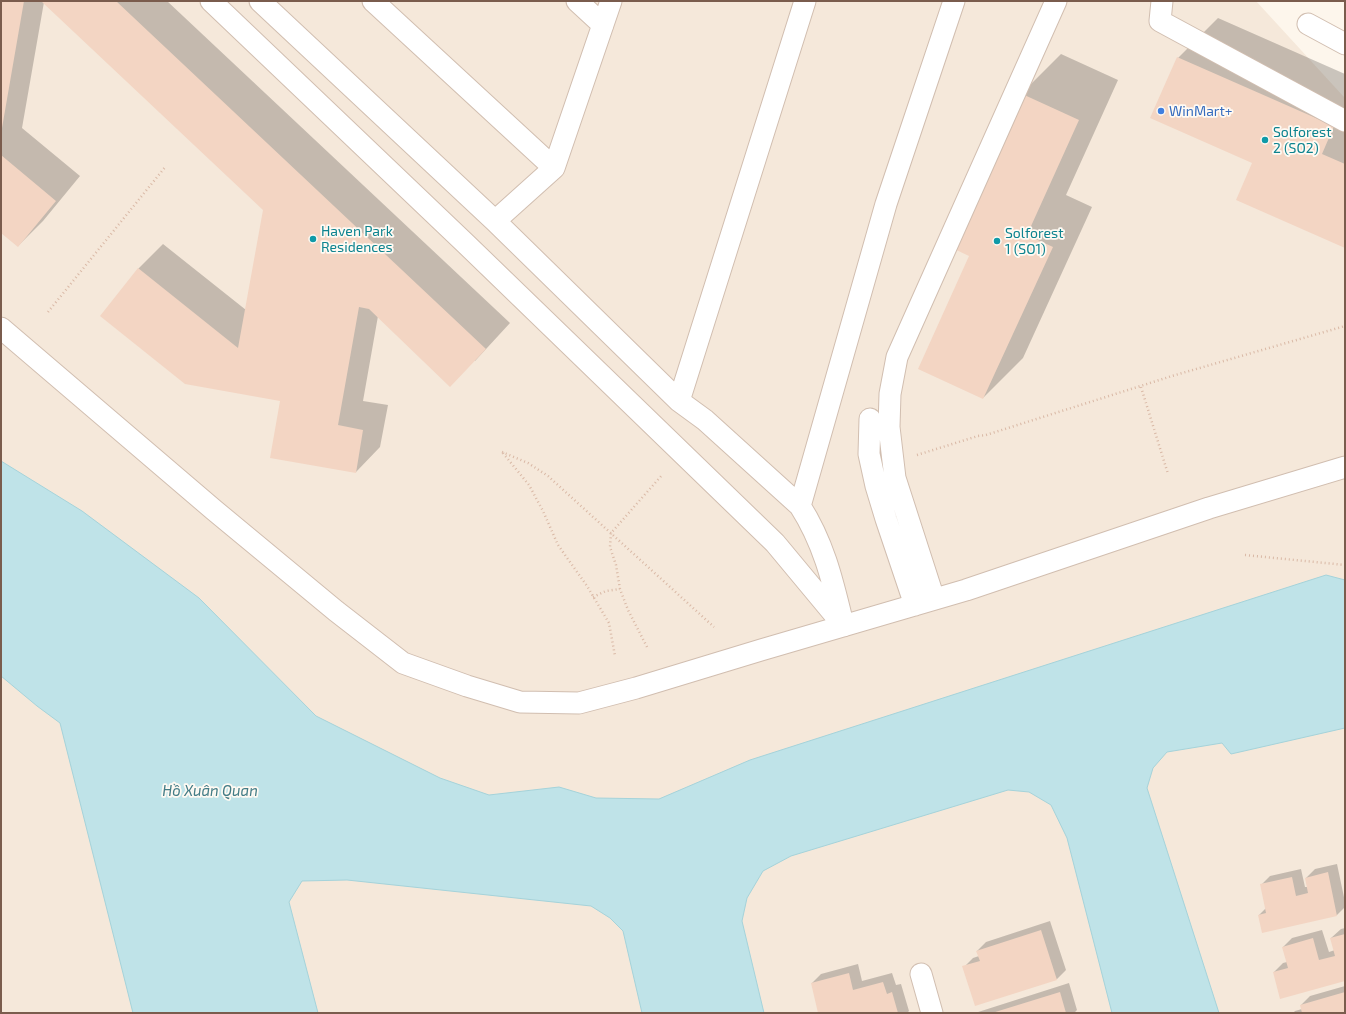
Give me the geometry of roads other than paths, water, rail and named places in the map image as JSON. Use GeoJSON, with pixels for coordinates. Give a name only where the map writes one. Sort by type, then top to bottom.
{"type":"FeatureCollection","features":[{"type":"Feature","properties":{"kind":"street"},"geometry":{"type":"LineString","coordinates":[[211,1],[466,244],[775,543],[844,626]]}},
{"type":"Feature","properties":{"kind":"street"},"geometry":{"type":"LineString","coordinates":[[260,1],[495,221],[679,401],[705,420],[800,506],[811,522],[826,558],[844,626]]}},
{"type":"Feature","properties":{"kind":"street"},"geometry":{"type":"LineString","coordinates":[[373,1],[554,168]]}},
{"type":"Feature","properties":{"kind":"street"},"geometry":{"type":"LineString","coordinates":[[577,1],[603,25]]}},
{"type":"Feature","properties":{"kind":"street"},"geometry":{"type":"LineString","coordinates":[[495,221],[554,168],[611,1]]}},
{"type":"Feature","properties":{"kind":"street"},"geometry":{"type":"LineString","coordinates":[[679,401],[805,1]]}},
{"type":"Feature","properties":{"kind":"street"},"geometry":{"type":"LineString","coordinates":[[800,506],[886,204],[954,1]]}},
{"type":"Feature","properties":{"kind":"street"},"geometry":{"type":"LineString","coordinates":[[925,602],[896,478],[889,427],[890,394],[897,357],[1056,1]]}},
{"type":"Feature","properties":{"kind":"street"},"geometry":{"type":"LineString","coordinates":[[1162,1],[1160,21],[1345,121]]}},
{"type":"Feature","properties":{"kind":"street"},"geometry":{"type":"LineString","coordinates":[[1308,24],[1345,44]]}},
{"type":"Feature","properties":{"kind":"street"},"geometry":{"type":"LineString","coordinates":[[1,328],[214,510],[336,611],[404,663],[520,702],[579,703],[636,688],[966,590],[1208,508],[1345,467]]}},
{"type":"Feature","properties":{"kind":"street"},"geometry":{"type":"LineString","coordinates":[[870,419],[869,454],[876,486],[886,519],[925,602]]}},
{"type":"Feature","properties":{"kind":"street"},"geometry":{"type":"LineString","coordinates":[[922,974],[932,1013]]}},
{"type":"Feature","properties":{"kind":"water","name":"Hồ Xuân Quan"},"geometry":{"type":"Polygon","coordinates":[[[1,461],[82,511],[199,598],[316,716],[440,778],[489,795],[559,787],[596,798],[659,799],[750,760],[1326,575],[1345,580],[1345,728],[1231,754],[1222,743],[1167,752],[1153,768],[1147,788],[1219,1013],[1112,1013],[1067,838],[1051,805],[1029,792],[1008,790],[791,856],[763,871],[747,898],[742,921],[764,1013],[642,1013],[623,931],[610,918],[591,906],[347,880],[302,881],[289,902],[318,1013],[133,1013],[60,723],[1,676],[1,461]]]}},
{"type":"Feature","properties":{"kind":"place","name":"WinMart+"},"geometry":{"type":"Point","coordinates":[1161,111]}},
{"type":"Feature","properties":{"kind":"place","name":"Solforest 2 (SO2)"},"geometry":{"type":"Point","coordinates":[1265,140]}},
{"type":"Feature","properties":{"kind":"place","name":"Haven Park Residences"},"geometry":{"type":"Point","coordinates":[313,239]}},
{"type":"Feature","properties":{"kind":"place","name":"Solforest 1 (SO1)"},"geometry":{"type":"Point","coordinates":[997,241]}}]}
